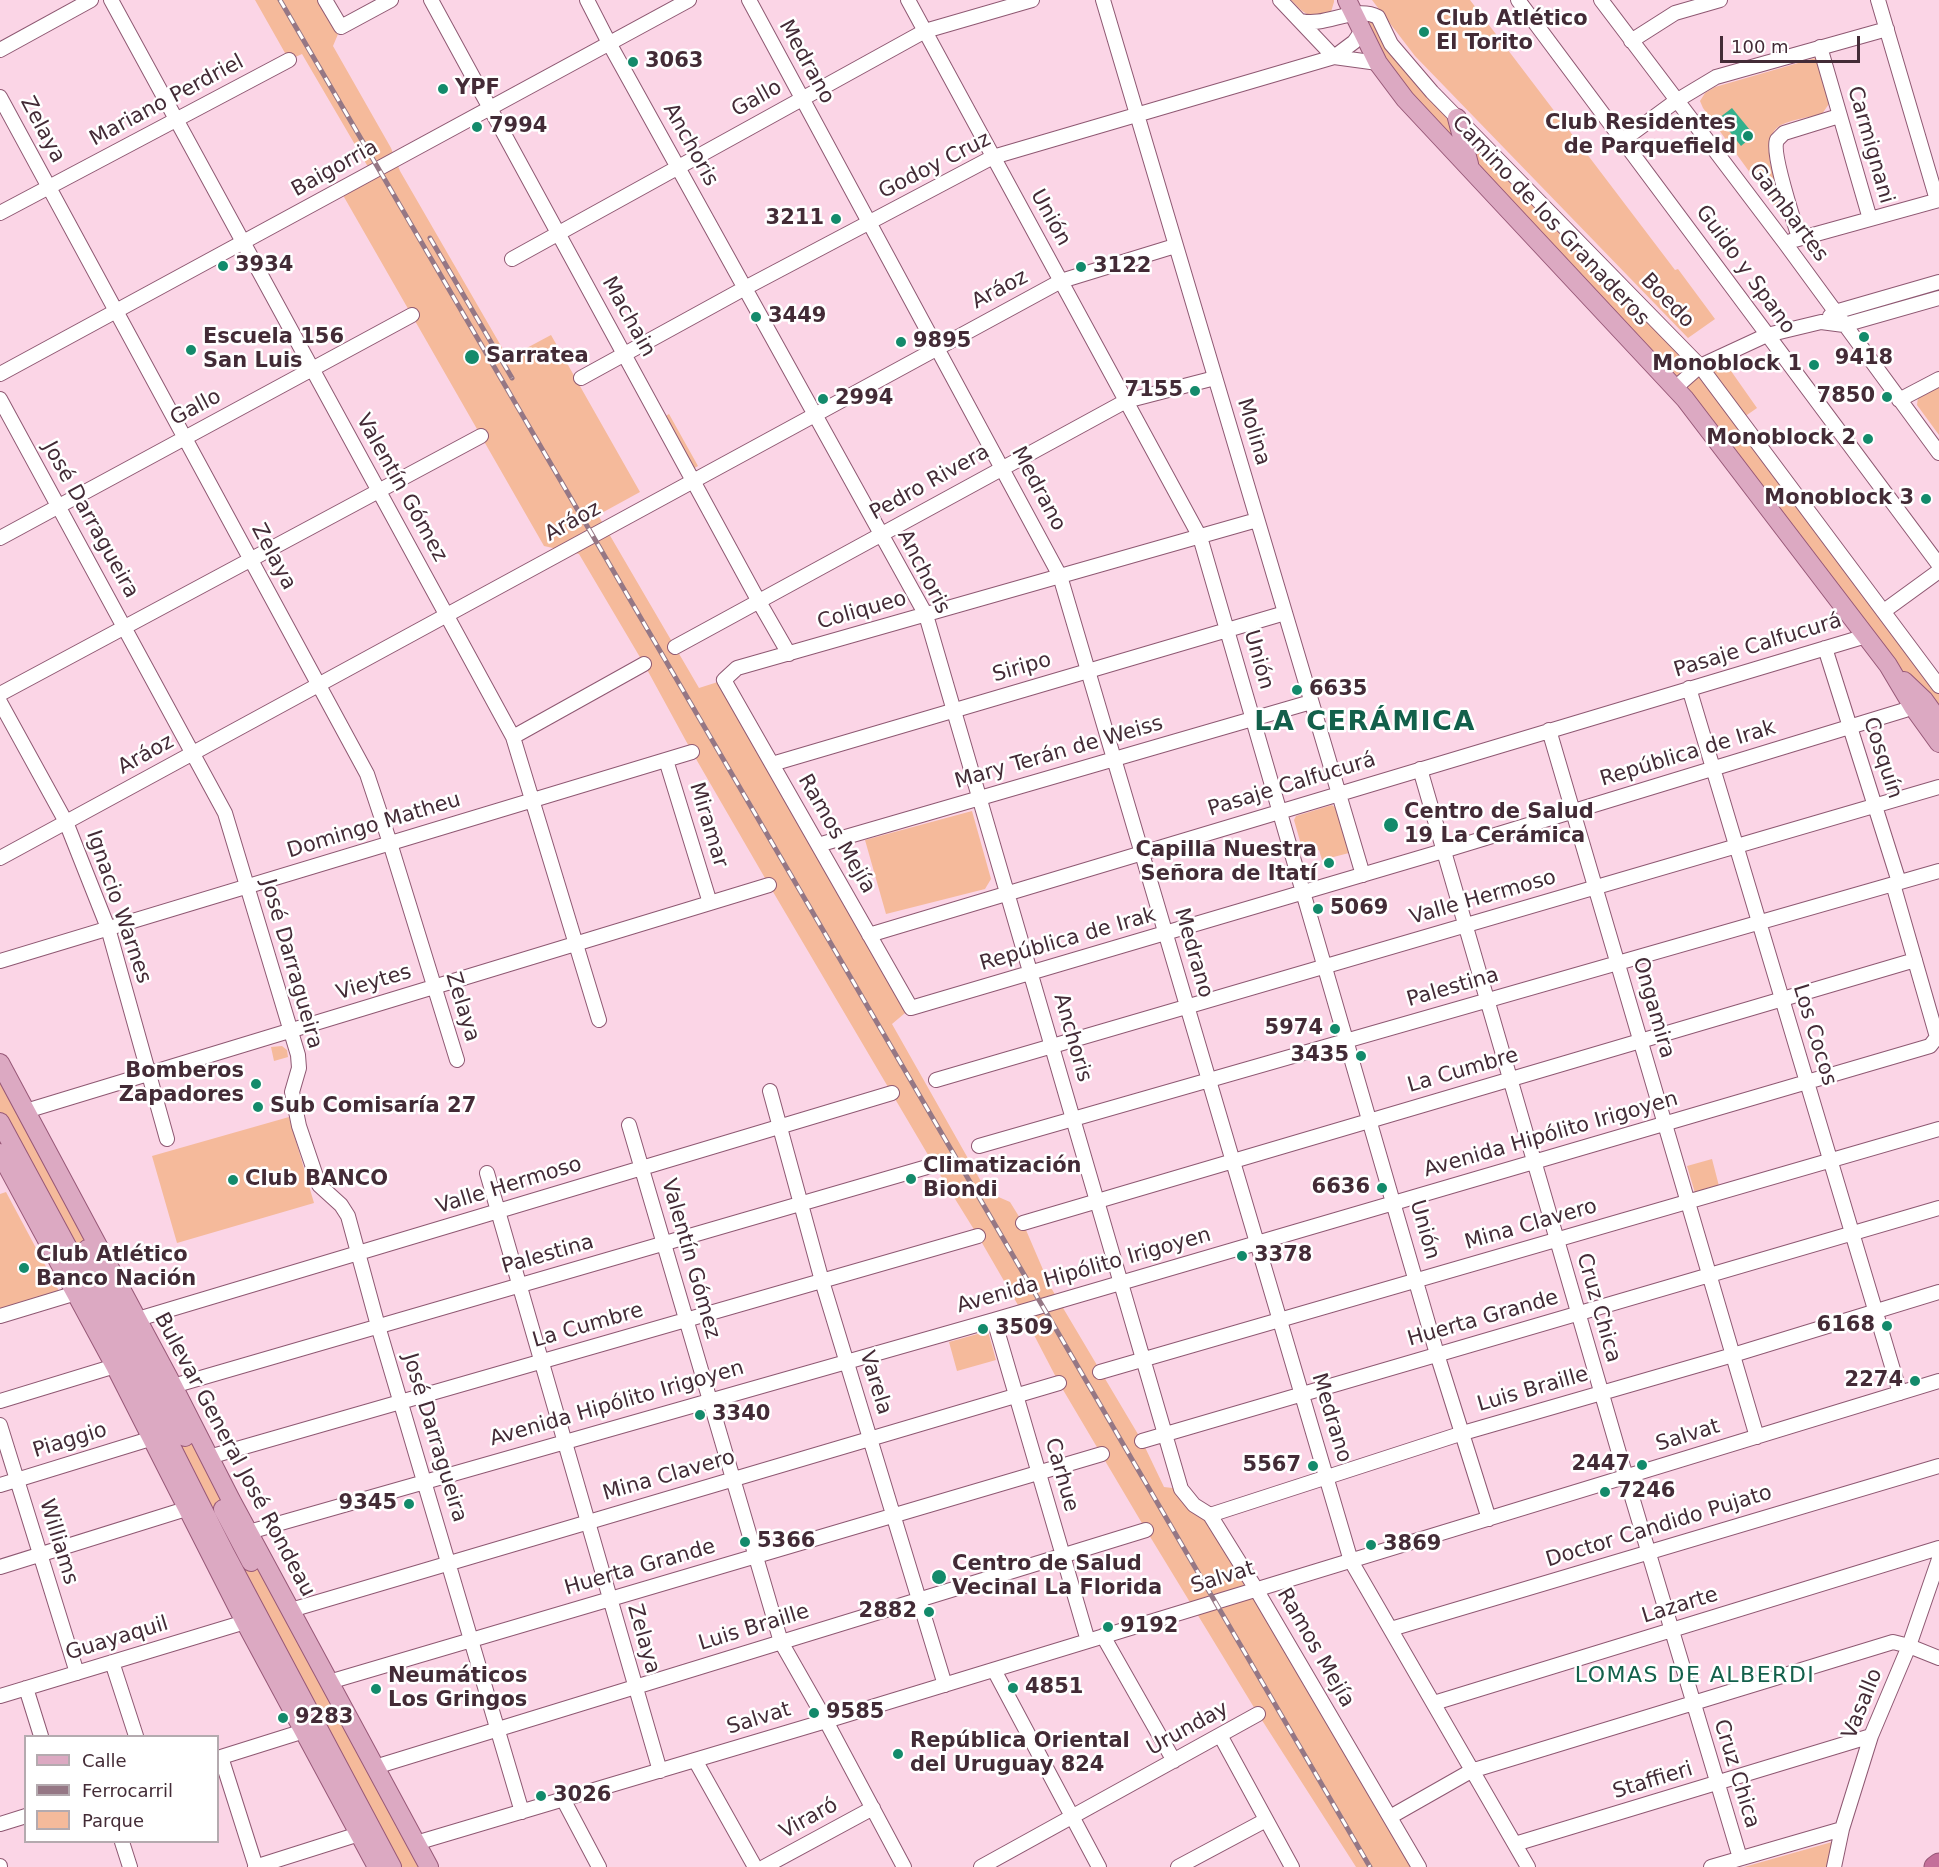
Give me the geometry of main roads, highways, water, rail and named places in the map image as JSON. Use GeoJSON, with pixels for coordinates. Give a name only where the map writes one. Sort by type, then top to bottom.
{"type":"FeatureCollection","features":[{"type":"Feature","properties":{"kind":"highway"},"geometry":{"type":"LineString","coordinates":[[1935,1867],[1939,1864]]}},
{"type":"Feature","properties":{"kind":"main road","name":"Camino de los Granaderos"},"geometry":{"type":"LineString","coordinates":[[1350,7],[1378,63],[1405,99],[1675,388],[1888,665],[1919,704],[1939,721]]}},
{"type":"Feature","properties":{"kind":"main road"},"geometry":{"type":"LineString","coordinates":[[1457,118],[1472,171]]}},
{"type":"Feature","properties":{"kind":"main road","name":"Camino de los Granaderos"},"geometry":{"type":"LineString","coordinates":[[1919,704],[1939,743]]}},
{"type":"Feature","properties":{"kind":"main road"},"geometry":{"type":"LineString","coordinates":[[0,1063],[5,1085],[23,1116]]}},
{"type":"Feature","properties":{"kind":"main road","name":"Bulevar General José Rondeau"},"geometry":{"type":"LineString","coordinates":[[23,1116],[138,1319],[209,1457],[207,1502],[214,1545],[245,1622],[377,1867]]}},
{"type":"Feature","properties":{"kind":"main road","name":"Bulevar General José Rondeau"},"geometry":{"type":"LineString","coordinates":[[23,1116],[207,1502]]}},
{"type":"Feature","properties":{"kind":"main road","name":"Bulevar General José Rondeau"},"geometry":{"type":"LineString","coordinates":[[0,1122],[207,1502]]}},
{"type":"Feature","properties":{"kind":"main road","name":"Bulevar General José Rondeau"},"geometry":{"type":"LineString","coordinates":[[0,1153],[153,1438],[207,1502],[240,1532],[291,1610],[429,1867]]}},
{"type":"Feature","properties":{"kind":"main road"},"geometry":{"type":"LineString","coordinates":[[114,1333],[129,1391]]}},
{"type":"Feature","properties":{"kind":"main road"},"geometry":{"type":"LineString","coordinates":[[207,1502],[240,1532],[214,1545]]}},
{"type":"Feature","properties":{"kind":"main road","name":"Bulevar General José Rondeau"},"geometry":{"type":"LineString","coordinates":[[240,1532],[312,1673],[417,1867]]}},
{"type":"Feature","properties":{"kind":"main road","name":"Bulevar General José Rondeau"},"geometry":{"type":"LineString","coordinates":[[214,1545],[392,1867]]}},
{"type":"Feature","properties":{"kind":"main road"},"geometry":{"type":"LineString","coordinates":[[306,1640],[312,1673]]}},
{"type":"Feature","properties":{"kind":"main road"},"geometry":{"type":"LineString","coordinates":[[349,1787],[377,1867]]}},
{"type":"Feature","properties":{"kind":"main road"},"geometry":{"type":"LineString","coordinates":[[1935,1867],[1939,1855]]}},
{"type":"Feature","properties":{"kind":"railway"},"geometry":{"type":"LineString","coordinates":[[280,0],[1370,1867]]}},
{"type":"Feature","properties":{"kind":"railway"},"geometry":{"type":"LineString","coordinates":[[430,238],[512,378]]}},
{"type":"Feature","properties":{"kind":"place","name":"Club Atlético El Torito"},"geometry":{"type":"Point","coordinates":[1424,32]}},
{"type":"Feature","properties":{"kind":"place","name":"3063"},"geometry":{"type":"Point","coordinates":[633,62]}},
{"type":"Feature","properties":{"kind":"place","name":"YPF"},"geometry":{"type":"Point","coordinates":[443,89]}},
{"type":"Feature","properties":{"kind":"place","name":"7994"},"geometry":{"type":"Point","coordinates":[477,127]}},
{"type":"Feature","properties":{"kind":"place","name":"Club Residentes de Parquefield"},"geometry":{"type":"Point","coordinates":[1748,136]}},
{"type":"Feature","properties":{"kind":"place","name":"3211"},"geometry":{"type":"Point","coordinates":[836,219]}},
{"type":"Feature","properties":{"kind":"place","name":"3934"},"geometry":{"type":"Point","coordinates":[223,266]}},
{"type":"Feature","properties":{"kind":"place","name":"3122"},"geometry":{"type":"Point","coordinates":[1081,267]}},
{"type":"Feature","properties":{"kind":"place","name":"3449"},"geometry":{"type":"Point","coordinates":[756,317]}},
{"type":"Feature","properties":{"kind":"place","name":"9418"},"geometry":{"type":"Point","coordinates":[1864,337]}},
{"type":"Feature","properties":{"kind":"place","name":"9895"},"geometry":{"type":"Point","coordinates":[901,342]}},
{"type":"Feature","properties":{"kind":"place","name":"Escuela 156 San Luis"},"geometry":{"type":"Point","coordinates":[191,350]}},
{"type":"Feature","properties":{"kind":"place","name":"Sarratea"},"geometry":{"type":"Point","coordinates":[472,357]}},
{"type":"Feature","properties":{"kind":"place","name":"Monoblock 1"},"geometry":{"type":"Point","coordinates":[1814,365]}},
{"type":"Feature","properties":{"kind":"place","name":"7155"},"geometry":{"type":"Point","coordinates":[1195,391]}},
{"type":"Feature","properties":{"kind":"place","name":"7850"},"geometry":{"type":"Point","coordinates":[1887,397]}},
{"type":"Feature","properties":{"kind":"place","name":"2994"},"geometry":{"type":"Point","coordinates":[823,399]}},
{"type":"Feature","properties":{"kind":"place","name":"Monoblock 2"},"geometry":{"type":"Point","coordinates":[1868,439]}},
{"type":"Feature","properties":{"kind":"place","name":"Monoblock 3"},"geometry":{"type":"Point","coordinates":[1926,499]}},
{"type":"Feature","properties":{"kind":"place","name":"6635"},"geometry":{"type":"Point","coordinates":[1297,690]}},
{"type":"Feature","properties":{"kind":"place","name":"Centro de Salud 19 La Cerámica"},"geometry":{"type":"Point","coordinates":[1391,825]}},
{"type":"Feature","properties":{"kind":"place","name":"Capilla Nuestra Señora de Itatí"},"geometry":{"type":"Point","coordinates":[1329,863]}},
{"type":"Feature","properties":{"kind":"place","name":"5069"},"geometry":{"type":"Point","coordinates":[1318,909]}},
{"type":"Feature","properties":{"kind":"place","name":"5974"},"geometry":{"type":"Point","coordinates":[1335,1029]}},
{"type":"Feature","properties":{"kind":"place","name":"3435"},"geometry":{"type":"Point","coordinates":[1361,1056]}},
{"type":"Feature","properties":{"kind":"place","name":"Bomberos Zapadores"},"geometry":{"type":"Point","coordinates":[256,1084]}},
{"type":"Feature","properties":{"kind":"place","name":"Sub Comisaría 27"},"geometry":{"type":"Point","coordinates":[258,1107]}},
{"type":"Feature","properties":{"kind":"place","name":"Climatización Biondi"},"geometry":{"type":"Point","coordinates":[911,1179]}},
{"type":"Feature","properties":{"kind":"place","name":"Club BANCO"},"geometry":{"type":"Point","coordinates":[233,1180]}},
{"type":"Feature","properties":{"kind":"place","name":"6636"},"geometry":{"type":"Point","coordinates":[1382,1188]}},
{"type":"Feature","properties":{"kind":"place","name":"3378"},"geometry":{"type":"Point","coordinates":[1242,1256]}},
{"type":"Feature","properties":{"kind":"place","name":"Club Atlético Banco Nación"},"geometry":{"type":"Point","coordinates":[24,1268]}},
{"type":"Feature","properties":{"kind":"place","name":"6168"},"geometry":{"type":"Point","coordinates":[1887,1326]}},
{"type":"Feature","properties":{"kind":"place","name":"3509"},"geometry":{"type":"Point","coordinates":[983,1329]}},
{"type":"Feature","properties":{"kind":"place","name":"2274"},"geometry":{"type":"Point","coordinates":[1915,1381]}},
{"type":"Feature","properties":{"kind":"place","name":"3340"},"geometry":{"type":"Point","coordinates":[700,1415]}},
{"type":"Feature","properties":{"kind":"place","name":"2447"},"geometry":{"type":"Point","coordinates":[1642,1465]}},
{"type":"Feature","properties":{"kind":"place","name":"5567"},"geometry":{"type":"Point","coordinates":[1313,1466]}},
{"type":"Feature","properties":{"kind":"place","name":"7246"},"geometry":{"type":"Point","coordinates":[1605,1492]}},
{"type":"Feature","properties":{"kind":"place","name":"9345"},"geometry":{"type":"Point","coordinates":[409,1504]}},
{"type":"Feature","properties":{"kind":"place","name":"5366"},"geometry":{"type":"Point","coordinates":[745,1542]}},
{"type":"Feature","properties":{"kind":"place","name":"3869"},"geometry":{"type":"Point","coordinates":[1371,1545]}},
{"type":"Feature","properties":{"kind":"place","name":"Centro de Salud Vecinal La Florida"},"geometry":{"type":"Point","coordinates":[939,1577]}},
{"type":"Feature","properties":{"kind":"place","name":"2882"},"geometry":{"type":"Point","coordinates":[929,1612]}},
{"type":"Feature","properties":{"kind":"place","name":"9192"},"geometry":{"type":"Point","coordinates":[1108,1627]}},
{"type":"Feature","properties":{"kind":"place","name":"4851"},"geometry":{"type":"Point","coordinates":[1013,1688]}},
{"type":"Feature","properties":{"kind":"place","name":"Neumáticos Los Gringos"},"geometry":{"type":"Point","coordinates":[376,1689]}},
{"type":"Feature","properties":{"kind":"place","name":"9585"},"geometry":{"type":"Point","coordinates":[814,1713]}},
{"type":"Feature","properties":{"kind":"place","name":"9283"},"geometry":{"type":"Point","coordinates":[283,1718]}},
{"type":"Feature","properties":{"kind":"place","name":"República Oriental del Uruguay 824"},"geometry":{"type":"Point","coordinates":[898,1754]}},
{"type":"Feature","properties":{"kind":"place","name":"3026"},"geometry":{"type":"Point","coordinates":[541,1796]}},
{"type":"Feature","properties":{"kind":"district","name":"LA CERÁMICA"},"geometry":{"type":"Point","coordinates":[1365,723]}},
{"type":"Feature","properties":{"kind":"district","name":"LOMAS DE ALBERDI"},"geometry":{"type":"Point","coordinates":[1695,1676]}}]}
